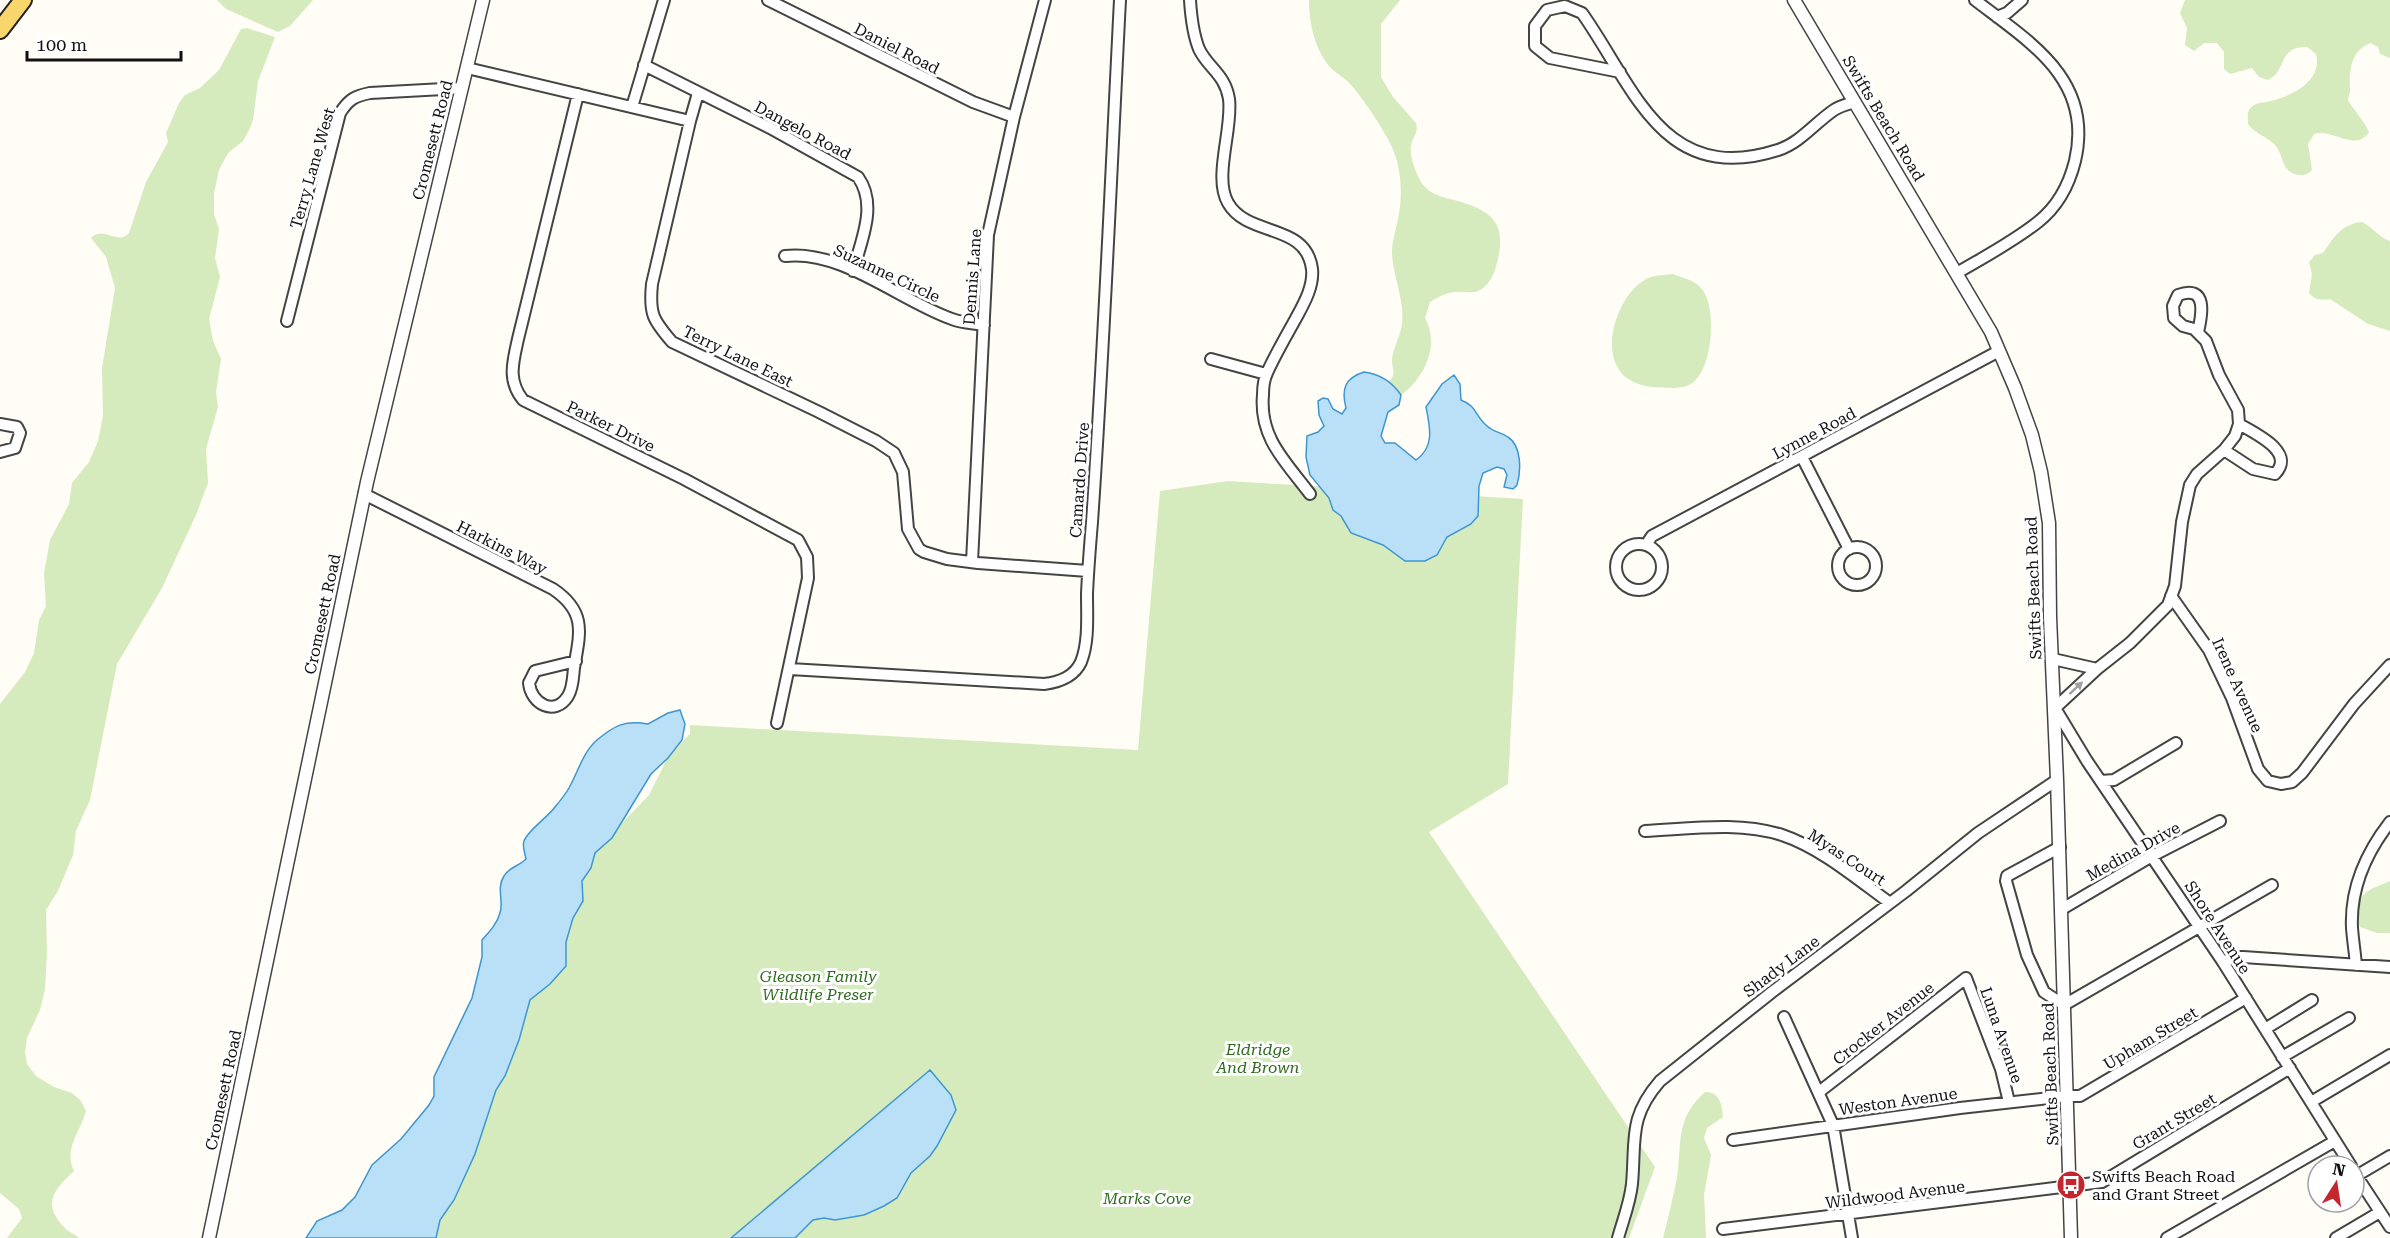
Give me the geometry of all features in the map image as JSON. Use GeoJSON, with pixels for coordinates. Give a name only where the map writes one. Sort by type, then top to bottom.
{"type":"FeatureCollection","features":[{"type":"Feature","properties":{"kind":"main road"},"geometry":{"type":"LineString","coordinates":[[0,30],[23,0]]}},
{"type":"Feature","properties":{"kind":"street","name":"Cromesett Road"},"geometry":{"type":"LineString","coordinates":[[209,1238],[364,495],[483,0]]}},
{"type":"Feature","properties":{"kind":"street"},"geometry":{"type":"LineString","coordinates":[[632,107],[664,0]]}},
{"type":"Feature","properties":{"kind":"street","name":"Daniel Road"},"geometry":{"type":"LineString","coordinates":[[768,0],[973,102],[1014,117]]}},
{"type":"Feature","properties":{"kind":"street","name":"Camardo Drive"},"geometry":{"type":"LineString","coordinates":[[790,669],[1044,684],[1057,682],[1072,675],[1082,660],[1086,639],[1088,571],[1099,425],[1120,0]]}},
{"type":"Feature","properties":{"kind":"street"},"geometry":{"type":"LineString","coordinates":[[1190,0],[1193,27],[1200,51],[1218,72],[1225,84],[1229,100],[1222,182],[1227,202],[1236,214],[1246,221],[1287,234],[1299,242],[1305,249],[1312,268],[1312,279],[1302,306],[1266,374],[1262,406],[1264,427],[1276,450],[1310,494]]}},
{"type":"Feature","properties":{"kind":"street","name":"Swifts Beach Road"},"geometry":{"type":"LineString","coordinates":[[1794,0],[1991,332],[2032,435],[2041,472],[2049,523],[2071,1238]]}},
{"type":"Feature","properties":{"kind":"street"},"geometry":{"type":"LineString","coordinates":[[1957,273],[2039,222],[2059,200],[2072,172],[2080,141],[2078,109],[2065,81],[2050,62],[1975,0]]}},
{"type":"Feature","properties":{"kind":"street"},"geometry":{"type":"LineString","coordinates":[[1997,17],[2007,13],[2022,0]]}},
{"type":"Feature","properties":{"kind":"street","name":"Dennis Lane"},"geometry":{"type":"LineString","coordinates":[[972,562],[988,236],[1042,1]]}},
{"type":"Feature","properties":{"kind":"street"},"geometry":{"type":"LineString","coordinates":[[1620,72],[1550,58],[1535,46],[1535,26],[1547,10],[1565,6],[1582,13],[1652,121],[1682,146],[1713,156],[1747,158],[1781,149],[1803,135],[1836,108],[1855,102]]}},
{"type":"Feature","properties":{"kind":"street","name":"Dangelo Road"},"geometry":{"type":"LineString","coordinates":[[645,65],[770,128],[858,177],[863,184],[869,203],[853,271]]}},
{"type":"Feature","properties":{"kind":"street"},"geometry":{"type":"LineString","coordinates":[[467,68],[690,122]]}},
{"type":"Feature","properties":{"kind":"street","name":"Terry Lane West"},"geometry":{"type":"LineString","coordinates":[[287,321],[340,112],[348,101],[356,96],[370,93],[462,88]]}},
{"type":"Feature","properties":{"kind":"street","name":"Terry Lane East"},"geometry":{"type":"LineString","coordinates":[[698,93],[652,284],[650,300],[655,323],[672,342],[819,412],[876,441],[894,453],[903,472],[908,529],[918,549],[932,556],[972,562],[1088,571]]}},
{"type":"Feature","properties":{"kind":"street","name":"Parker Drive"},"geometry":{"type":"LineString","coordinates":[[578,94],[518,339],[511,372],[515,390],[523,400],[684,479],[798,540],[807,557],[808,578],[777,723]]}},
{"type":"Feature","properties":{"kind":"street","name":"Suzanne Circle"},"geometry":{"type":"LineString","coordinates":[[785,256],[813,256],[853,271],[952,319],[984,325]]}},
{"type":"Feature","properties":{"kind":"street"},"geometry":{"type":"LineString","coordinates":[[2055,708],[2097,669],[2130,643],[2168,605],[2175,586],[2182,522],[2190,485],[2197,474],[2224,450],[2235,436],[2239,424],[2238,410],[2219,375],[2206,341],[2198,332]]}},
{"type":"Feature","properties":{"kind":"street","name":"Lynne Road"},"geometry":{"type":"LineString","coordinates":[[1646,545],[1652,536],[1999,351]]}},
{"type":"Feature","properties":{"kind":"street"},"geometry":{"type":"LineString","coordinates":[[1211,359],[1266,374]]}},
{"type":"Feature","properties":{"kind":"street"},"geometry":{"type":"LineString","coordinates":[[0,424],[17,427],[20,433],[15,448],[0,452]]}},
{"type":"Feature","properties":{"kind":"street"},"geometry":{"type":"LineString","coordinates":[[2224,450],[2253,469],[2275,474],[2280,468],[2282,462],[2280,454],[2272,445],[2239,424]]}},
{"type":"Feature","properties":{"kind":"street"},"geometry":{"type":"LineString","coordinates":[[1802,456],[1849,549]]}},
{"type":"Feature","properties":{"kind":"street","name":"Harkins Way"},"geometry":{"type":"LineString","coordinates":[[364,495],[564,596],[572,606],[579,624],[579,640],[576,661],[571,690],[564,701],[550,706],[543,705],[532,697],[529,683],[535,671],[576,661]]}},
{"type":"Feature","properties":{"kind":"street","name":"Lynne Road"},"geometry":{"type":"LineString","coordinates":[[1637,544],[1646,545],[1659,557],[1661,574],[1649,588],[1632,589],[1618,578],[1617,560],[1621,552],[1628,547],[1637,544]]}},
{"type":"Feature","properties":{"kind":"street","name":"Irene Avenue"},"geometry":{"type":"LineString","coordinates":[[2171,596],[2209,650],[2232,698],[2258,769],[2268,781],[2292,782],[2302,773],[2354,704],[2390,665]]}},
{"type":"Feature","properties":{"kind":"street"},"geometry":{"type":"LineString","coordinates":[[2053,659],[2097,669]]}},
{"type":"Feature","properties":{"kind":"street","name":"Shore Avenue"},"geometry":{"type":"LineString","coordinates":[[2055,708],[2101,781],[2200,926],[2343,1154]]}},
{"type":"Feature","properties":{"kind":"street"},"geometry":{"type":"LineString","coordinates":[[2101,781],[2114,780],[2176,743]]}},
{"type":"Feature","properties":{"kind":"street","name":"Shady Lane"},"geometry":{"type":"LineString","coordinates":[[1618,1238],[1630,1199],[1632,1143],[1636,1124],[1646,1098],[1660,1081],[1978,833],[2057,780]]}},
{"type":"Feature","properties":{"kind":"street","name":"Medina Drive"},"geometry":{"type":"LineString","coordinates":[[2062,909],[2152,856],[2220,821]]}},
{"type":"Feature","properties":{"kind":"street"},"geometry":{"type":"LineString","coordinates":[[2356,965],[2352,920],[2356,885],[2369,852],[2390,822]]}},
{"type":"Feature","properties":{"kind":"street","name":"Myas Court"},"geometry":{"type":"LineString","coordinates":[[1645,831],[1724,827],[1760,830],[1781,835],[1814,850],[1890,903]]}},
{"type":"Feature","properties":{"kind":"street"},"geometry":{"type":"LineString","coordinates":[[2060,847],[2007,876],[2014,912],[2027,955],[2044,992],[2064,1005],[2272,885]]}},
{"type":"Feature","properties":{"kind":"street"},"geometry":{"type":"LineString","coordinates":[[2223,962],[2235,957],[2243,957],[2390,967]]}},
{"type":"Feature","properties":{"kind":"street","name":"Crocker Avenue"},"geometry":{"type":"LineString","coordinates":[[1819,1092],[1966,978]]}},
{"type":"Feature","properties":{"kind":"street","name":"Luna Avenue"},"geometry":{"type":"LineString","coordinates":[[1966,978],[2001,1069],[2009,1102]]}},
{"type":"Feature","properties":{"kind":"street","name":"Upham Street"},"geometry":{"type":"LineString","coordinates":[[2067,1095],[2080,1096],[2090,1092],[2246,998]]}},
{"type":"Feature","properties":{"kind":"street"},"geometry":{"type":"LineString","coordinates":[[2265,1029],[2312,1000]]}},
{"type":"Feature","properties":{"kind":"street"},"geometry":{"type":"LineString","coordinates":[[1784,1017],[1833,1125],[1852,1238]]}},
{"type":"Feature","properties":{"kind":"street"},"geometry":{"type":"LineString","coordinates":[[2282,1057],[2349,1018]]}},
{"type":"Feature","properties":{"kind":"street"},"geometry":{"type":"LineString","coordinates":[[2311,1102],[2390,1055]]}},
{"type":"Feature","properties":{"kind":"street","name":"Grant Street"},"geometry":{"type":"LineString","coordinates":[[2070,1185],[2103,1182],[2290,1068]]}},
{"type":"Feature","properties":{"kind":"street","name":"Weston Avenue"},"geometry":{"type":"LineString","coordinates":[[1733,1140],[2067,1095]]}},
{"type":"Feature","properties":{"kind":"street"},"geometry":{"type":"LineString","coordinates":[[2167,1238],[2187,1233],[2335,1141]]}},
{"type":"Feature","properties":{"kind":"street"},"geometry":{"type":"LineString","coordinates":[[2366,1166],[2390,1156]]}},
{"type":"Feature","properties":{"kind":"street","name":"Wildwood Avenue"},"geometry":{"type":"LineString","coordinates":[[1723,1229],[1848,1215],[2070,1185]]}},
{"type":"Feature","properties":{"kind":"street","name":"Shore Avenue"},"geometry":{"type":"LineString","coordinates":[[2366,1190],[2390,1227]]}},
{"type":"Feature","properties":{"kind":"street"},"geometry":{"type":"LineString","coordinates":[[2336,1238],[2380,1212]]}},
{"type":"Feature","properties":{"kind":"green space"},"geometry":{"type":"Polygon","coordinates":[[[217,0],[313,0],[290,26],[278,32],[226,9],[217,0]]]}},
{"type":"Feature","properties":{"kind":"green space"},"geometry":{"type":"Polygon","coordinates":[[[1309,0],[1400,0],[1381,24],[1381,77],[1393,97],[1416,123],[1411,149],[1416,172],[1423,184],[1433,193],[1478,208],[1495,221],[1499,230],[1499,254],[1494,273],[1486,285],[1475,292],[1442,295],[1430,302],[1425,318],[1431,339],[1428,360],[1417,379],[1401,395],[1388,382],[1393,374],[1392,358],[1401,327],[1402,314],[1392,251],[1401,200],[1397,161],[1390,143],[1368,106],[1350,84],[1325,61],[1312,27],[1309,0]]]}},
{"type":"Feature","properties":{"kind":"green space"},"geometry":{"type":"Polygon","coordinates":[[[2185,0],[2390,0],[2390,58],[2380,54],[2378,47],[2370,43],[2358,51],[2351,69],[2348,100],[2369,132],[2364,138],[2358,140],[2329,134],[2314,134],[2308,144],[2312,170],[2302,175],[2289,171],[2274,144],[2248,124],[2248,112],[2256,104],[2288,95],[2304,86],[2315,72],[2316,54],[2307,47],[2291,50],[2278,71],[2268,80],[2259,77],[2252,68],[2230,74],[2224,69],[2224,52],[2217,43],[2204,43],[2194,51],[2185,45],[2187,28],[2180,13],[2185,0]]]}},
{"type":"Feature","properties":{"kind":"green space"},"geometry":{"type":"Polygon","coordinates":[[[247,28],[275,37],[258,81],[253,120],[243,141],[228,153],[219,170],[214,193],[214,214],[219,229],[215,258],[220,277],[209,319],[213,341],[221,359],[216,392],[218,407],[206,449],[208,483],[196,515],[162,588],[117,664],[90,800],[76,831],[73,855],[58,891],[46,910],[45,989],[40,1010],[27,1038],[25,1052],[27,1064],[36,1076],[54,1087],[72,1093],[81,1101],[86,1111],[71,1148],[71,1163],[74,1171],[56,1190],[52,1203],[57,1218],[66,1229],[79,1238],[7,1238],[22,1218],[19,1209],[0,1193],[0,704],[25,672],[34,653],[39,620],[46,606],[44,573],[50,540],[69,504],[72,483],[89,462],[98,441],[103,416],[102,368],[115,288],[106,257],[91,238],[100,234],[120,237],[129,233],[146,182],[168,142],[166,133],[179,103],[185,95],[200,88],[219,70],[241,29],[247,28]]]}},
{"type":"Feature","properties":{"kind":"green space"},"geometry":{"type":"Polygon","coordinates":[[[2362,222],[2390,241],[2390,331],[2368,324],[2330,299],[2319,299],[2309,293],[2312,274],[2309,262],[2315,255],[2323,253],[2344,228],[2362,222]]]}},
{"type":"Feature","properties":{"kind":"green space"},"geometry":{"type":"Polygon","coordinates":[[[1673,274],[1701,288],[1710,309],[1710,339],[1703,368],[1689,385],[1680,387],[1653,387],[1633,382],[1624,376],[1614,358],[1612,346],[1616,319],[1628,295],[1637,286],[1649,278],[1673,274]]]}},
{"type":"Feature","properties":{"kind":"green space"},"geometry":{"type":"Polygon","coordinates":[[[1228,481],[1523,499],[1508,784],[1429,832],[1655,1167],[1629,1238],[306,1238],[317,1221],[342,1210],[355,1197],[372,1165],[401,1139],[429,1105],[434,1096],[434,1077],[472,998],[482,957],[482,940],[495,924],[500,913],[500,885],[503,876],[526,859],[523,846],[526,837],[564,796],[584,756],[597,740],[621,725],[648,724],[668,713],[680,710],[683,731],[674,750],[690,734],[690,725],[1138,750],[1160,491],[1228,481]],[[667,759],[651,774],[623,822],[649,795],[667,759]]]}},
{"type":"Feature","properties":{"kind":"green space"},"geometry":{"type":"Polygon","coordinates":[[[2390,881],[2390,933],[2377,933],[2360,927],[2357,916],[2362,897],[2369,890],[2390,881]]]}},
{"type":"Feature","properties":{"kind":"green space"},"geometry":{"type":"Polygon","coordinates":[[[1705,1092],[1717,1096],[1721,1103],[1723,1117],[1707,1128],[1704,1138],[1711,1155],[1704,1195],[1706,1238],[1663,1238],[1677,1178],[1684,1122],[1695,1102],[1705,1092]]]}},
{"type":"Feature","properties":{"kind":"water"},"geometry":{"type":"Polygon","coordinates":[[[1364,372],[1385,379],[1401,395],[1399,405],[1388,412],[1381,436],[1385,443],[1395,443],[1416,460],[1429,443],[1430,429],[1426,407],[1442,384],[1454,375],[1460,384],[1461,400],[1473,408],[1489,428],[1513,441],[1518,452],[1520,466],[1517,485],[1513,489],[1504,487],[1507,475],[1504,469],[1497,467],[1483,473],[1479,486],[1478,516],[1471,524],[1447,537],[1437,555],[1425,561],[1405,561],[1383,545],[1351,533],[1341,516],[1333,510],[1329,498],[1310,475],[1306,457],[1307,436],[1318,432],[1324,426],[1319,415],[1318,401],[1323,398],[1328,399],[1333,409],[1342,414],[1346,408],[1344,390],[1346,385],[1352,377],[1364,372]]]}},
{"type":"Feature","properties":{"kind":"water"},"geometry":{"type":"Polygon","coordinates":[[[680,710],[685,724],[682,740],[651,774],[612,838],[595,853],[591,868],[582,881],[583,901],[573,918],[566,942],[566,966],[550,984],[530,1000],[519,1040],[505,1076],[496,1090],[475,1154],[454,1200],[440,1220],[436,1238],[306,1238],[317,1221],[342,1210],[355,1197],[372,1165],[401,1139],[434,1096],[434,1077],[472,998],[482,957],[482,940],[495,924],[500,913],[502,881],[508,871],[526,859],[523,845],[526,837],[564,796],[584,756],[597,740],[621,725],[648,724],[668,713],[680,710]]]}},
{"type":"Feature","properties":{"kind":"water"},"geometry":{"type":"Polygon","coordinates":[[[930,1070],[951,1095],[956,1110],[937,1146],[930,1156],[911,1173],[897,1198],[864,1215],[835,1220],[824,1218],[813,1220],[795,1238],[731,1238],[930,1070]]]}},
{"type":"Feature","properties":{"kind":"place","name":"Swifts Beach Road and Grant Street"},"geometry":{"type":"Point","coordinates":[2071,1185]}},
{"type":"Feature","properties":{"kind":"park label","name":"Gleason Family Wildlife Preser"},"geometry":{"type":"Point","coordinates":[818,985]}},
{"type":"Feature","properties":{"kind":"park label","name":"Eldridge And Brown"},"geometry":{"type":"Point","coordinates":[1258,1058]}},
{"type":"Feature","properties":{"kind":"park label","name":"Marks Cove"},"geometry":{"type":"Point","coordinates":[1147,1198]}}]}
